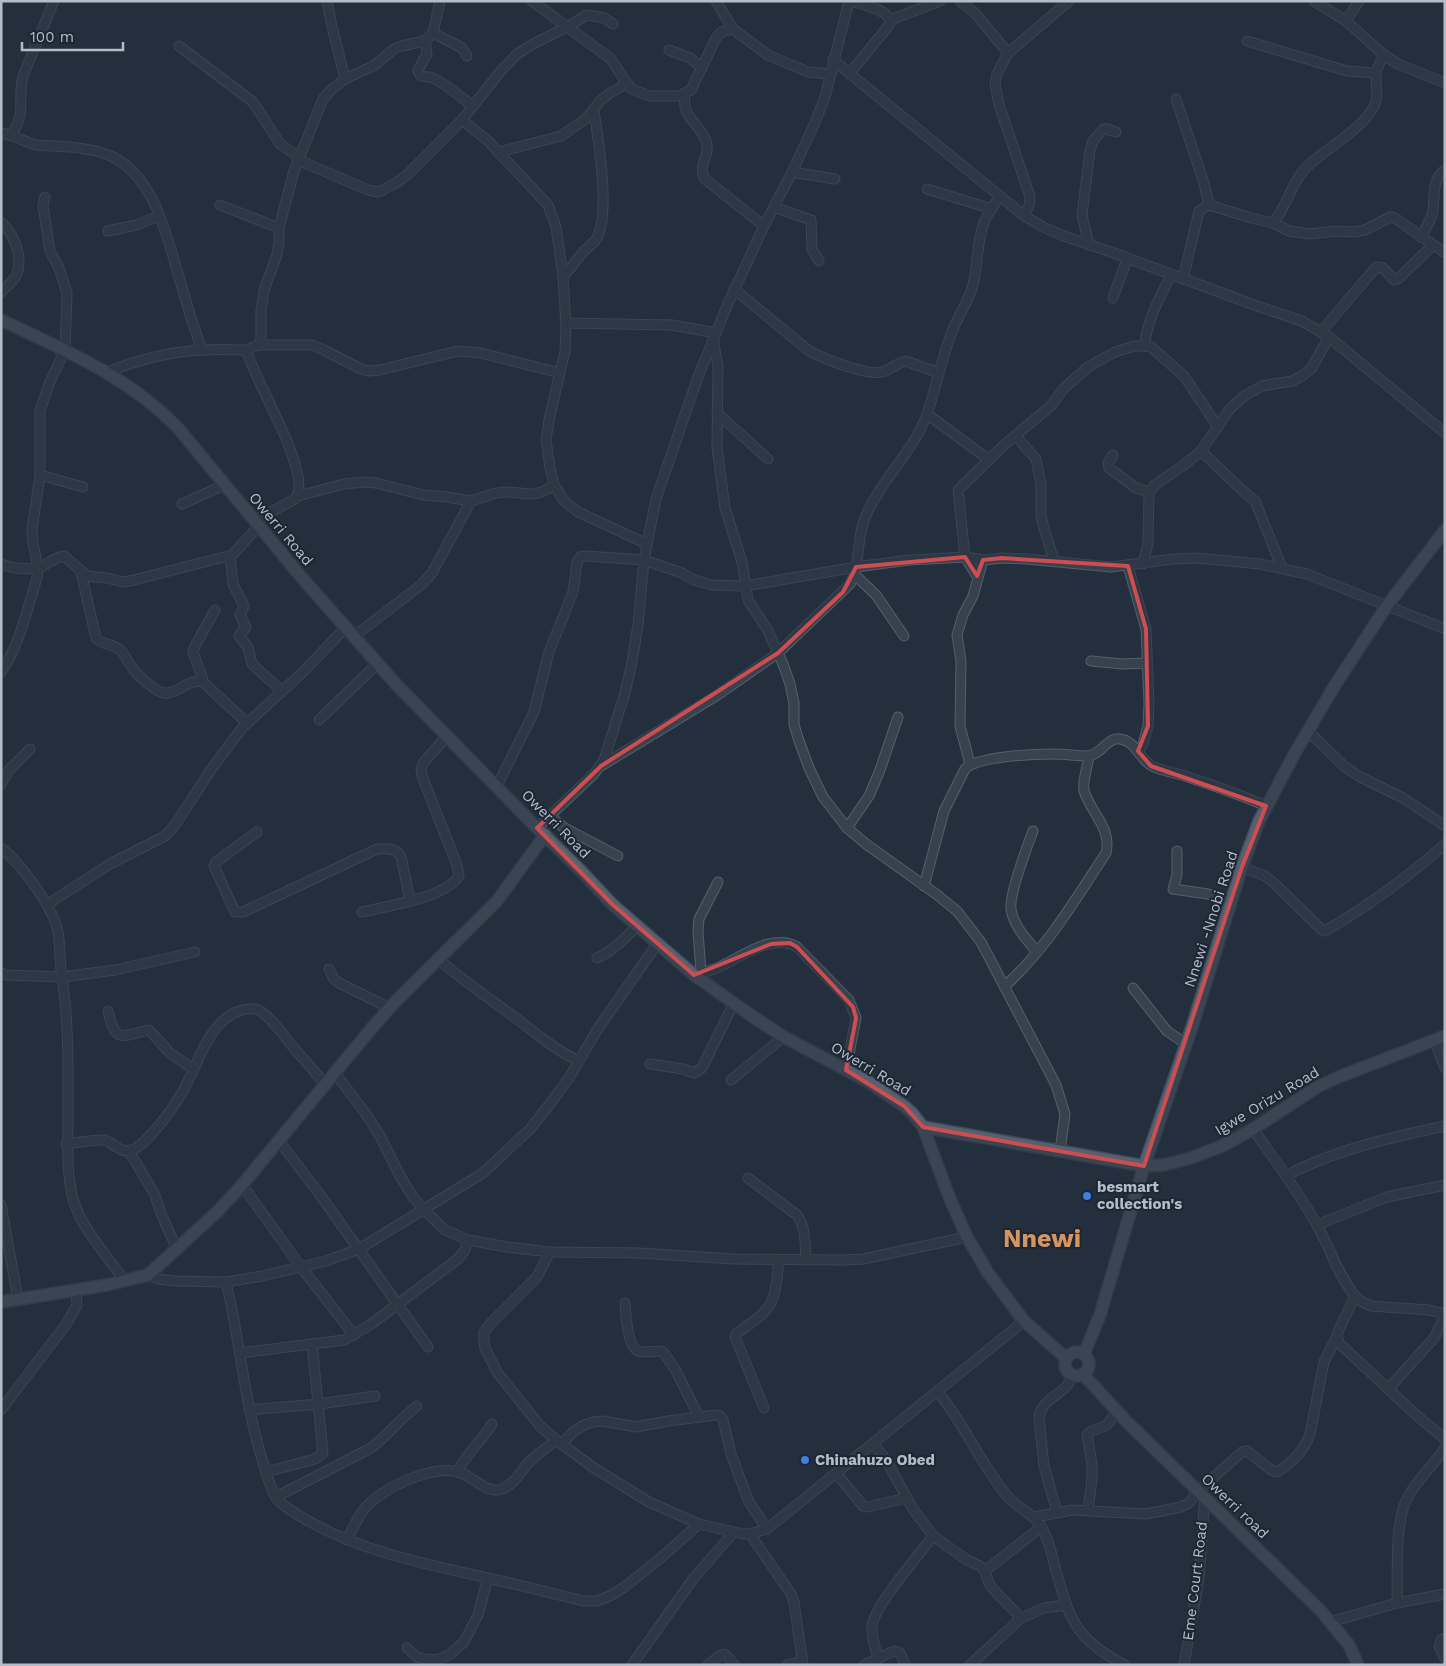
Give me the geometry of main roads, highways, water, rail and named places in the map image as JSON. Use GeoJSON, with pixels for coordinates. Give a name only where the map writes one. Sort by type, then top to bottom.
{"type":"FeatureCollection","features":[{"type":"Feature","properties":{"kind":"main road","name":"Owerri Road"},"geometry":{"type":"LineString","coordinates":[[1,320],[108,372],[164,413],[377,664],[613,905],[637,926],[734,1003],[782,1036],[867,1081],[904,1106],[923,1127],[950,1199],[967,1237],[988,1273],[1024,1321],[1066,1358]]}},
{"type":"Feature","properties":{"kind":"main road","name":"Nnewi -Nnobi Road"},"geometry":{"type":"LineString","coordinates":[[1084,1354],[1100,1314],[1144,1166],[1186,1044],[1242,867],[1266,806],[1335,685],[1386,607],[1445,530]]}},
{"type":"Feature","properties":{"kind":"main road"},"geometry":{"type":"LineString","coordinates":[[1,1302],[125,1281],[148,1275],[218,1211],[242,1185],[390,1008],[497,901],[541,831]]}},
{"type":"Feature","properties":{"kind":"main road","name":"Igwe Orizu Road"},"geometry":{"type":"LineString","coordinates":[[923,1127],[1144,1166],[1164,1165],[1191,1158],[1222,1146],[1253,1129],[1319,1086],[1440,1038]]}},
{"type":"Feature","properties":{"kind":"main road"},"geometry":{"type":"LineString","coordinates":[[1072,1353],[1084,1354],[1089,1364],[1086,1372],[1077,1375],[1065,1368],[1066,1358],[1072,1353]]}},
{"type":"Feature","properties":{"kind":"main road","name":"Owerri road"},"geometry":{"type":"LineString","coordinates":[[1077,1375],[1330,1622],[1349,1645],[1358,1665]]}},
{"type":"Feature","properties":{"kind":"place","name":"besmart collection's"},"geometry":{"type":"Point","coordinates":[1087,1196]}},
{"type":"Feature","properties":{"kind":"place","name":"Chinahuzo Obed"},"geometry":{"type":"Point","coordinates":[805,1460]}},
{"type":"Feature","properties":{"kind":"district","name":"Nnewi"},"geometry":{"type":"Point","coordinates":[1042,1238]}}]}
